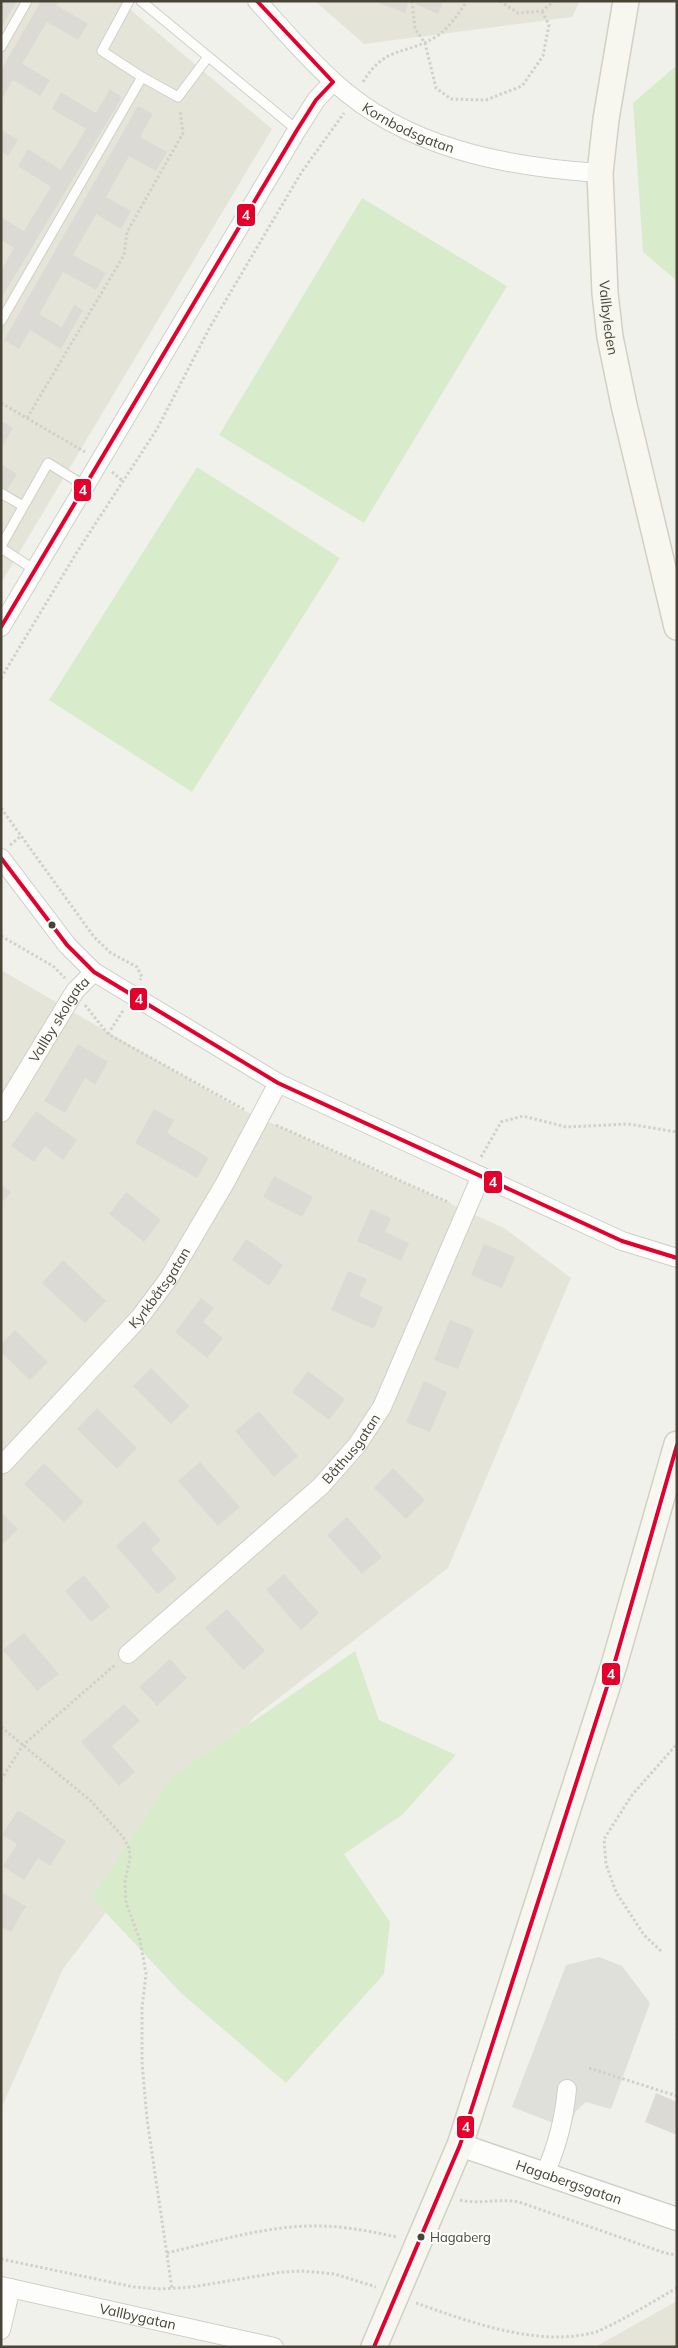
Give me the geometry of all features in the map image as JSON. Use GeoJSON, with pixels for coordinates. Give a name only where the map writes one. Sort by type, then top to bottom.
{"type":"FeatureCollection","features":[{"type":"Feature","properties":{"kind":"main road","name":"Vallbyleden"},"geometry":{"type":"LineString","coordinates":[[626,1],[606,119],[600,172],[605,284],[610,337],[624,405],[677,627]]}},
{"type":"Feature","properties":{"kind":"main road"},"geometry":{"type":"LineString","coordinates":[[374,2347],[460,2145],[614,1665],[677,1444]]}},
{"type":"Feature","properties":{"kind":"street","name":"Kornbodsgatan"},"geometry":{"type":"LineString","coordinates":[[257,1],[334,82],[393,124],[429,141],[466,153],[506,162],[600,172]]}},
{"type":"Feature","properties":{"kind":"street"},"geometry":{"type":"LineString","coordinates":[[1,627],[297,130],[316,100],[334,82]]}},
{"type":"Feature","properties":{"kind":"street"},"geometry":{"type":"LineString","coordinates":[[1,858],[67,945],[94,972]]}},
{"type":"Feature","properties":{"kind":"street","name":"Vallby skolgata"},"geometry":{"type":"LineString","coordinates":[[1,1113],[75,991],[94,972],[278,1083],[622,1241],[677,1258]]}},
{"type":"Feature","properties":{"kind":"street","name":"Kyrkbåtsgatan"},"geometry":{"type":"LineString","coordinates":[[3,1464],[140,1317],[169,1278],[226,1183],[278,1083]]}},
{"type":"Feature","properties":{"kind":"street","name":"Båthusgatan"},"geometry":{"type":"LineString","coordinates":[[128,1654],[321,1486],[356,1445],[382,1407],[477,1174]]}},
{"type":"Feature","properties":{"kind":"street"},"geometry":{"type":"LineString","coordinates":[[545,2173],[558,2146],[564,2118],[566,2089]]}},
{"type":"Feature","properties":{"kind":"street","name":"Hagabergsgatan"},"geometry":{"type":"LineString","coordinates":[[460,2145],[677,2219]]}},
{"type":"Feature","properties":{"kind":"street"},"geometry":{"type":"LineString","coordinates":[[1,2330],[6,2287]]}},
{"type":"Feature","properties":{"kind":"street","name":"Vallbygatan"},"geometry":{"type":"LineString","coordinates":[[6,2287],[274,2347]]}},
{"type":"Feature","properties":{"kind":"lane"},"geometry":{"type":"LineString","coordinates":[[1,47],[27,1]]}},
{"type":"Feature","properties":{"kind":"lane"},"geometry":{"type":"LineString","coordinates":[[129,1],[102,51],[142,77],[178,97],[208,57]]}},
{"type":"Feature","properties":{"kind":"lane"},"geometry":{"type":"LineString","coordinates":[[141,1],[297,130]]}},
{"type":"Feature","properties":{"kind":"lane"},"geometry":{"type":"LineString","coordinates":[[1,321],[142,77]]}},
{"type":"Feature","properties":{"kind":"lane"},"geometry":{"type":"LineString","coordinates":[[35,570],[1,547],[48,463],[84,486]]}},
{"type":"Feature","properties":{"kind":"lane"},"geometry":{"type":"LineString","coordinates":[[1,493],[24,506]]}},
{"type":"Feature","properties":{"kind":"path"},"geometry":{"type":"LineString","coordinates":[[412,1],[415,29],[425,43],[436,88],[451,99],[486,100],[522,86],[543,56],[549,25],[542,11]]}},
{"type":"Feature","properties":{"kind":"path"},"geometry":{"type":"LineString","coordinates":[[1,678],[77,552],[157,429],[210,327],[296,182],[354,98],[365,78],[381,60],[397,51],[425,43],[448,27],[467,1]]}},
{"type":"Feature","properties":{"kind":"path"},"geometry":{"type":"LineString","coordinates":[[500,1],[518,13],[542,11],[554,1]]}},
{"type":"Feature","properties":{"kind":"path"},"geometry":{"type":"LineString","coordinates":[[27,418],[124,255],[127,232],[183,133],[178,97]]}},
{"type":"Feature","properties":{"kind":"path"},"geometry":{"type":"LineString","coordinates":[[1,403],[99,461],[124,482]]}},
{"type":"Feature","properties":{"kind":"path"},"geometry":{"type":"LineString","coordinates":[[1,808],[94,937],[111,953],[137,967],[142,977],[108,1034]]}},
{"type":"Feature","properties":{"kind":"path"},"geometry":{"type":"LineString","coordinates":[[1,936],[53,966],[75,991]]}},
{"type":"Feature","properties":{"kind":"path"},"geometry":{"type":"LineString","coordinates":[[477,1174],[501,1122],[523,1116],[566,1127],[628,1124],[677,1132]]}},
{"type":"Feature","properties":{"kind":"path"},"geometry":{"type":"LineString","coordinates":[[1,1780],[23,1745],[128,1654]]}},
{"type":"Feature","properties":{"kind":"path"},"geometry":{"type":"LineString","coordinates":[[1,1727],[91,1801],[123,1836],[129,1848],[130,1858],[125,1882],[126,1903],[140,1940],[146,1974],[142,2008],[143,2072],[147,2119],[172,2289]]}},
{"type":"Feature","properties":{"kind":"path"},"geometry":{"type":"LineString","coordinates":[[661,1951],[644,1935],[616,1892],[606,1864],[604,1839],[632,1795],[677,1744]]}},
{"type":"Feature","properties":{"kind":"path"},"geometry":{"type":"LineString","coordinates":[[677,2018],[677,2045]]}},
{"type":"Feature","properties":{"kind":"path"},"geometry":{"type":"LineString","coordinates":[[589,2068],[677,2096]]}},
{"type":"Feature","properties":{"kind":"path"},"geometry":{"type":"LineString","coordinates":[[1,2259],[134,2287],[172,2289],[282,2272],[302,2271],[335,2274],[384,2290]]}},
{"type":"Feature","properties":{"kind":"path"},"geometry":{"type":"LineString","coordinates":[[414,2302],[504,2335],[551,2342],[594,2333],[677,2288]]}},
{"type":"Feature","properties":{"kind":"shaded area"},"geometry":{"type":"Polygon","coordinates":[[[1,1],[120,1],[272,129],[1,583],[1,1]]]}},
{"type":"Feature","properties":{"kind":"shaded area"},"geometry":{"type":"Polygon","coordinates":[[[315,1],[580,1],[572,17],[364,44],[315,1]]]}},
{"type":"Feature","properties":{"kind":"shaded area"},"geometry":{"type":"Polygon","coordinates":[[[1,970],[238,1108],[504,1228],[571,1278],[448,1568],[254,1717],[63,1969],[1,2109],[1,970]]]}},
{"type":"Feature","properties":{"kind":"shaded area"},"geometry":{"type":"Polygon","coordinates":[[[599,1957],[622,1966],[650,2003],[611,2109],[586,2102],[576,2111],[569,2129],[512,2107],[566,1965],[599,1957]]]}},
{"type":"Feature","properties":{"kind":"shaded area"},"geometry":{"type":"Polygon","coordinates":[[[677,2301],[677,2347],[595,2347],[677,2301]]]}},
{"type":"Feature","properties":{"kind":"green space"},"geometry":{"type":"Polygon","coordinates":[[[677,65],[677,281],[643,252],[633,103],[677,65]]]}},
{"type":"Feature","properties":{"kind":"green space"},"geometry":{"type":"Polygon","coordinates":[[[362,198],[507,286],[364,523],[219,435],[362,198]]]}},
{"type":"Feature","properties":{"kind":"green space"},"geometry":{"type":"Polygon","coordinates":[[[197,467],[340,558],[192,792],[49,700],[197,467]]]}},
{"type":"Feature","properties":{"kind":"green space"},"geometry":{"type":"Polygon","coordinates":[[[355,1651],[379,1720],[456,1755],[402,1815],[344,1854],[390,1922],[384,1974],[286,2083],[181,1993],[92,1898],[171,1778],[355,1651]]]}},
{"type":"Feature","properties":{"kind":"building"},"geometry":{"type":"Polygon","coordinates":[[[1,1],[17,1],[1,28],[1,1]]]}},
{"type":"Feature","properties":{"kind":"building"},"geometry":{"type":"Polygon","coordinates":[[[41,1],[59,1],[56,5],[88,24],[78,40],[47,22],[22,64],[50,80],[40,96],[13,80],[1,100],[1,70],[41,1]]]}},
{"type":"Feature","properties":{"kind":"building"},"geometry":{"type":"Polygon","coordinates":[[[374,1],[409,1],[405,13],[374,1]]]}},
{"type":"Feature","properties":{"kind":"building"},"geometry":{"type":"Polygon","coordinates":[[[416,1],[443,1],[438,14],[415,4],[416,1]]]}},
{"type":"Feature","properties":{"kind":"building"},"geometry":{"type":"Polygon","coordinates":[[[110,89],[122,97],[1,299],[1,270],[14,248],[1,240],[1,217],[24,231],[51,187],[18,166],[28,149],[61,170],[86,129],[52,109],[61,92],[96,113],[110,89]]]}},
{"type":"Feature","properties":{"kind":"building"},"geometry":{"type":"Polygon","coordinates":[[[138,106],[153,114],[140,137],[167,152],[156,171],[129,156],[106,197],[131,211],[121,229],[96,214],[73,255],[106,273],[96,290],[63,272],[39,314],[62,327],[74,305],[83,310],[61,349],[30,330],[19,349],[4,340],[138,106]]]}},
{"type":"Feature","properties":{"kind":"building"},"geometry":{"type":"Polygon","coordinates":[[[1,130],[18,140],[8,156],[1,152],[1,130]]]}},
{"type":"Feature","properties":{"kind":"building"},"geometry":{"type":"Polygon","coordinates":[[[1,421],[13,428],[1,448],[1,421]]]}},
{"type":"Feature","properties":{"kind":"building"},"geometry":{"type":"Polygon","coordinates":[[[1,464],[17,474],[7,490],[1,486],[1,464]]]}},
{"type":"Feature","properties":{"kind":"building"},"geometry":{"type":"Polygon","coordinates":[[[78,1044],[108,1062],[95,1085],[85,1078],[65,1113],[44,1101],[78,1044]]]}},
{"type":"Feature","properties":{"kind":"building"},"geometry":{"type":"Polygon","coordinates":[[[154,1109],[174,1120],[167,1133],[209,1158],[197,1178],[135,1143],[154,1109]]]}},
{"type":"Feature","properties":{"kind":"building"},"geometry":{"type":"Polygon","coordinates":[[[36,1111],[77,1140],[63,1160],[45,1146],[34,1162],[11,1146],[36,1111]]]}},
{"type":"Feature","properties":{"kind":"building"},"geometry":{"type":"Polygon","coordinates":[[[274,1176],[313,1197],[302,1217],[263,1197],[274,1176]]]}},
{"type":"Feature","properties":{"kind":"building"},"geometry":{"type":"Polygon","coordinates":[[[1,1185],[11,1192],[1,1203],[1,1185]]]}},
{"type":"Feature","properties":{"kind":"building"},"geometry":{"type":"Polygon","coordinates":[[[126,1192],[161,1220],[144,1242],[109,1214],[126,1192]]]}},
{"type":"Feature","properties":{"kind":"building"},"geometry":{"type":"Polygon","coordinates":[[[371,1209],[391,1218],[385,1232],[409,1243],[401,1261],[357,1241],[371,1209]]]}},
{"type":"Feature","properties":{"kind":"building"},"geometry":{"type":"Polygon","coordinates":[[[246,1239],[283,1265],[269,1286],[232,1260],[246,1239]]]}},
{"type":"Feature","properties":{"kind":"building"},"geometry":{"type":"Polygon","coordinates":[[[484,1244],[515,1257],[502,1288],[471,1275],[484,1244]]]}},
{"type":"Feature","properties":{"kind":"building"},"geometry":{"type":"Polygon","coordinates":[[[63,1260],[106,1301],[85,1323],[42,1283],[63,1260]]]}},
{"type":"Feature","properties":{"kind":"building"},"geometry":{"type":"Polygon","coordinates":[[[348,1271],[367,1279],[359,1296],[383,1307],[374,1329],[331,1310],[348,1271]]]}},
{"type":"Feature","properties":{"kind":"building"},"geometry":{"type":"Polygon","coordinates":[[[201,1298],[214,1308],[203,1322],[223,1338],[207,1358],[175,1332],[201,1298]]]}},
{"type":"Feature","properties":{"kind":"building"},"geometry":{"type":"Polygon","coordinates":[[[450,1320],[474,1330],[458,1369],[434,1360],[450,1320]]]}},
{"type":"Feature","properties":{"kind":"building"},"geometry":{"type":"Polygon","coordinates":[[[15,1330],[48,1362],[30,1380],[1,1352],[1,1344],[15,1330]]]}},
{"type":"Feature","properties":{"kind":"building"},"geometry":{"type":"Polygon","coordinates":[[[151,1368],[189,1406],[171,1424],[133,1386],[151,1368]]]}},
{"type":"Feature","properties":{"kind":"building"},"geometry":{"type":"Polygon","coordinates":[[[308,1371],[345,1399],[329,1420],[292,1392],[308,1371]]]}},
{"type":"Feature","properties":{"kind":"building"},"geometry":{"type":"Polygon","coordinates":[[[424,1381],[447,1392],[430,1432],[406,1422],[424,1381]]]}},
{"type":"Feature","properties":{"kind":"building"},"geometry":{"type":"Polygon","coordinates":[[[97,1408],[137,1448],[117,1469],[77,1429],[97,1408]]]}},
{"type":"Feature","properties":{"kind":"building"},"geometry":{"type":"Polygon","coordinates":[[[259,1411],[298,1456],[274,1477],[235,1431],[259,1411]]]}},
{"type":"Feature","properties":{"kind":"building"},"geometry":{"type":"Polygon","coordinates":[[[200,1462],[240,1507],[218,1526],[178,1481],[200,1462]]]}},
{"type":"Feature","properties":{"kind":"building"},"geometry":{"type":"Polygon","coordinates":[[[44,1463],[84,1502],[64,1522],[24,1484],[44,1463]]]}},
{"type":"Feature","properties":{"kind":"building"},"geometry":{"type":"Polygon","coordinates":[[[393,1468],[425,1500],[406,1519],[374,1488],[393,1468]]]}},
{"type":"Feature","properties":{"kind":"building"},"geometry":{"type":"Polygon","coordinates":[[[1,1512],[18,1529],[1,1546],[1,1512]]]}},
{"type":"Feature","properties":{"kind":"building"},"geometry":{"type":"Polygon","coordinates":[[[347,1517],[382,1557],[362,1574],[327,1535],[347,1517]]]}},
{"type":"Feature","properties":{"kind":"building"},"geometry":{"type":"Polygon","coordinates":[[[144,1521],[161,1540],[151,1549],[177,1578],[158,1594],[116,1546],[144,1521]]]}},
{"type":"Feature","properties":{"kind":"building"},"geometry":{"type":"Polygon","coordinates":[[[284,1574],[319,1613],[301,1630],[266,1590],[284,1574]]]}},
{"type":"Feature","properties":{"kind":"building"},"geometry":{"type":"Polygon","coordinates":[[[84,1575],[110,1607],[91,1622],[65,1591],[84,1575]]]}},
{"type":"Feature","properties":{"kind":"building"},"geometry":{"type":"Polygon","coordinates":[[[227,1609],[265,1651],[243,1670],[205,1628],[227,1609]]]}},
{"type":"Feature","properties":{"kind":"building"},"geometry":{"type":"Polygon","coordinates":[[[24,1633],[59,1674],[37,1691],[3,1650],[24,1633]]]}},
{"type":"Feature","properties":{"kind":"building"},"geometry":{"type":"Polygon","coordinates":[[[170,1659],[187,1678],[157,1706],[139,1687],[170,1659]]]}},
{"type":"Feature","properties":{"kind":"building"},"geometry":{"type":"Polygon","coordinates":[[[124,1704],[140,1721],[112,1746],[135,1772],[119,1786],[81,1742],[124,1704]]]}},
{"type":"Feature","properties":{"kind":"building"},"geometry":{"type":"Polygon","coordinates":[[[18,1810],[66,1841],[50,1866],[38,1858],[24,1880],[3,1866],[17,1844],[2,1835],[18,1810]]]}},
{"type":"Feature","properties":{"kind":"building"},"geometry":{"type":"Polygon","coordinates":[[[1,1892],[26,1906],[11,1932],[1,1927],[1,1892]]]}},
{"type":"Feature","properties":{"kind":"building"},"geometry":{"type":"Polygon","coordinates":[[[656,2093],[677,2102],[677,2135],[645,2122],[656,2093]]]}},
{"type":"Feature","properties":{"kind":"transit line","name":"4"},"geometry":{"type":"LineString","coordinates":[[257,1],[333,82]]}},
{"type":"Feature","properties":{"kind":"transit line","name":"4"},"geometry":{"type":"LineString","coordinates":[[1,627],[297,130],[316,100],[333,82]]}},
{"type":"Feature","properties":{"kind":"transit line","name":"4"},"geometry":{"type":"LineString","coordinates":[[1,858],[67,945],[94,972],[278,1083],[622,1241],[677,1258]]}},
{"type":"Feature","properties":{"kind":"transit line","name":"4"},"geometry":{"type":"LineString","coordinates":[[374,2347],[460,2145],[614,1665],[677,1445]]}},
{"type":"Feature","properties":{"kind":"place","name":"Hagaberg"},"geometry":{"type":"Point","coordinates":[421,2237]}}]}
